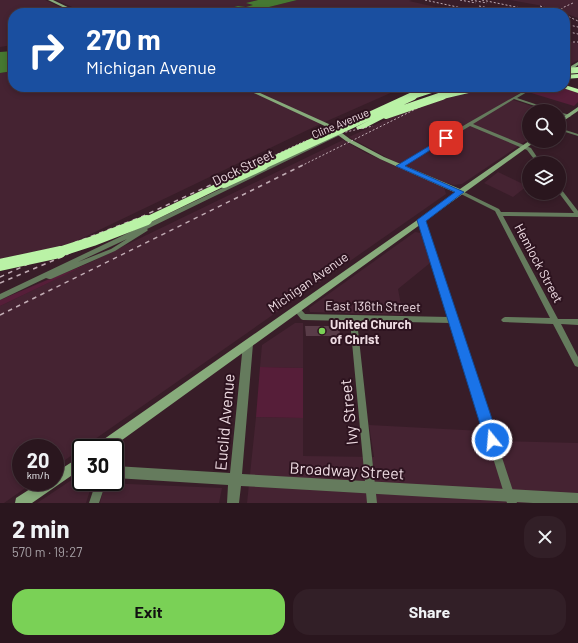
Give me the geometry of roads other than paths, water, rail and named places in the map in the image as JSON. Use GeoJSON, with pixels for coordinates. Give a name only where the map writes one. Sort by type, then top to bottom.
{"type":"FeatureCollection","features":[{"type":"Feature","properties":{"kind":"highway","name":"Cline Avenue"},"geometry":{"type":"LineString","coordinates":[[0,265],[41,257],[80,246],[152,221],[224,183],[410,97],[426,92]]}},
{"type":"Feature","properties":{"kind":"highway","name":"Cline Avenue"},"geometry":{"type":"LineString","coordinates":[[224,183],[246,176],[430,96],[446,92]]}},
{"type":"Feature","properties":{"kind":"highway"},"geometry":{"type":"LineString","coordinates":[[386,115],[435,97],[458,92]]}},
{"type":"Feature","properties":{"kind":"main road"},"geometry":{"type":"LineString","coordinates":[[50,0],[67,8]]}},
{"type":"Feature","properties":{"kind":"main road"},"geometry":{"type":"LineString","coordinates":[[570,70],[578,63]]}},
{"type":"Feature","properties":{"kind":"main road"},"geometry":{"type":"LineString","coordinates":[[254,92],[326,124],[362,148],[460,192]]}},
{"type":"Feature","properties":{"kind":"main road"},"geometry":{"type":"LineString","coordinates":[[566,118],[578,109]]}},
{"type":"Feature","properties":{"kind":"main road"},"geometry":{"type":"LineString","coordinates":[[569,116],[578,118]]}},
{"type":"Feature","properties":{"kind":"main road","name":"Michigan Avenue"},"geometry":{"type":"LineString","coordinates":[[114,439],[524,148]]}},
{"type":"Feature","properties":{"kind":"main road"},"geometry":{"type":"LineString","coordinates":[[21,503],[39,491]]}},
{"type":"Feature","properties":{"kind":"street"},"geometry":{"type":"LineString","coordinates":[[400,166],[524,92]]}},
{"type":"Feature","properties":{"kind":"street"},"geometry":{"type":"LineString","coordinates":[[514,98],[532,104]]}},
{"type":"Feature","properties":{"kind":"street"},"geometry":{"type":"LineString","coordinates":[[469,124],[522,146]]}},
{"type":"Feature","properties":{"kind":"street"},"geometry":{"type":"LineString","coordinates":[[566,131],[578,135]]}},
{"type":"Feature","properties":{"kind":"street","name":"Dock Street"},"geometry":{"type":"LineString","coordinates":[[0,297],[36,280],[46,278],[113,250],[137,236],[152,221],[340,134]]}},
{"type":"Feature","properties":{"kind":"street"},"geometry":{"type":"LineString","coordinates":[[527,148],[534,156]]}},
{"type":"Feature","properties":{"kind":"street","name":"Hemlock Street"},"geometry":{"type":"LineString","coordinates":[[460,192],[497,210],[578,364]]}},
{"type":"Feature","properties":{"kind":"street"},"geometry":{"type":"LineString","coordinates":[[566,199],[578,215]]}},
{"type":"Feature","properties":{"kind":"street"},"geometry":{"type":"LineString","coordinates":[[499,214],[578,215]]}},
{"type":"Feature","properties":{"kind":"street"},"geometry":{"type":"LineString","coordinates":[[421,220],[510,499]]}},
{"type":"Feature","properties":{"kind":"street","name":"East 136th Street"},"geometry":{"type":"LineString","coordinates":[[296,309],[303,317],[454,320]]}},
{"type":"Feature","properties":{"kind":"street","name":"Ivy Street"},"geometry":{"type":"LineString","coordinates":[[353,318],[372,503]]}},
{"type":"Feature","properties":{"kind":"street"},"geometry":{"type":"LineString","coordinates":[[505,320],[578,322]]}},
{"type":"Feature","properties":{"kind":"street","name":"Euclid Avenue"},"geometry":{"type":"LineString","coordinates":[[233,503],[248,344]]}},
{"type":"Feature","properties":{"kind":"street","name":"Broadway Street"},"geometry":{"type":"LineString","coordinates":[[124,473],[371,488],[510,499],[578,499]]}},
{"type":"Feature","properties":{"kind":"street"},"geometry":{"type":"LineString","coordinates":[[94,503],[98,491]]}},
{"type":"Feature","properties":{"kind":"railway"},"geometry":{"type":"LineString","coordinates":[[425,0],[462,8]]}},
{"type":"Feature","properties":{"kind":"railway"},"geometry":{"type":"LineString","coordinates":[[460,0],[476,3]]}},
{"type":"Feature","properties":{"kind":"railway"},"geometry":{"type":"LineString","coordinates":[[471,0],[487,3]]}},
{"type":"Feature","properties":{"kind":"railway"},"geometry":{"type":"LineString","coordinates":[[482,0],[521,8]]}},
{"type":"Feature","properties":{"kind":"railway"},"geometry":{"type":"LineString","coordinates":[[562,8],[573,3]]}},
{"type":"Feature","properties":{"kind":"railway"},"geometry":{"type":"LineString","coordinates":[[479,6],[489,8]]}},
{"type":"Feature","properties":{"kind":"railway"},"geometry":{"type":"LineString","coordinates":[[540,6],[546,8]]}},
{"type":"Feature","properties":{"kind":"railway"},"geometry":{"type":"LineString","coordinates":[[570,17],[578,21]]}},
{"type":"Feature","properties":{"kind":"railway"},"geometry":{"type":"LineString","coordinates":[[570,25],[578,27]]}},
{"type":"Feature","properties":{"kind":"railway"},"geometry":{"type":"LineString","coordinates":[[570,32],[578,34]]}},
{"type":"Feature","properties":{"kind":"railway"},"geometry":{"type":"LineString","coordinates":[[570,42],[578,42]]}},
{"type":"Feature","properties":{"kind":"railway"},"geometry":{"type":"LineString","coordinates":[[301,166],[450,92]]}},
{"type":"Feature","properties":{"kind":"railway"},"geometry":{"type":"LineString","coordinates":[[252,166],[305,141],[373,126]]}},
{"type":"Feature","properties":{"kind":"railway"},"geometry":{"type":"LineString","coordinates":[[74,243],[141,217],[254,165]]}},
{"type":"Feature","properties":{"kind":"railway"},"geometry":{"type":"LineString","coordinates":[[0,315],[303,165]]}},
{"type":"Feature","properties":{"kind":"railway"},"geometry":{"type":"LineString","coordinates":[[0,283],[64,256],[96,239]]}},
{"type":"Feature","properties":{"kind":"railway"},"geometry":{"type":"LineString","coordinates":[[0,277],[78,241]]}},
{"type":"Feature","properties":{"kind":"place","name":"United Church of Christ"},"geometry":{"type":"Point","coordinates":[322,331]}}]}
